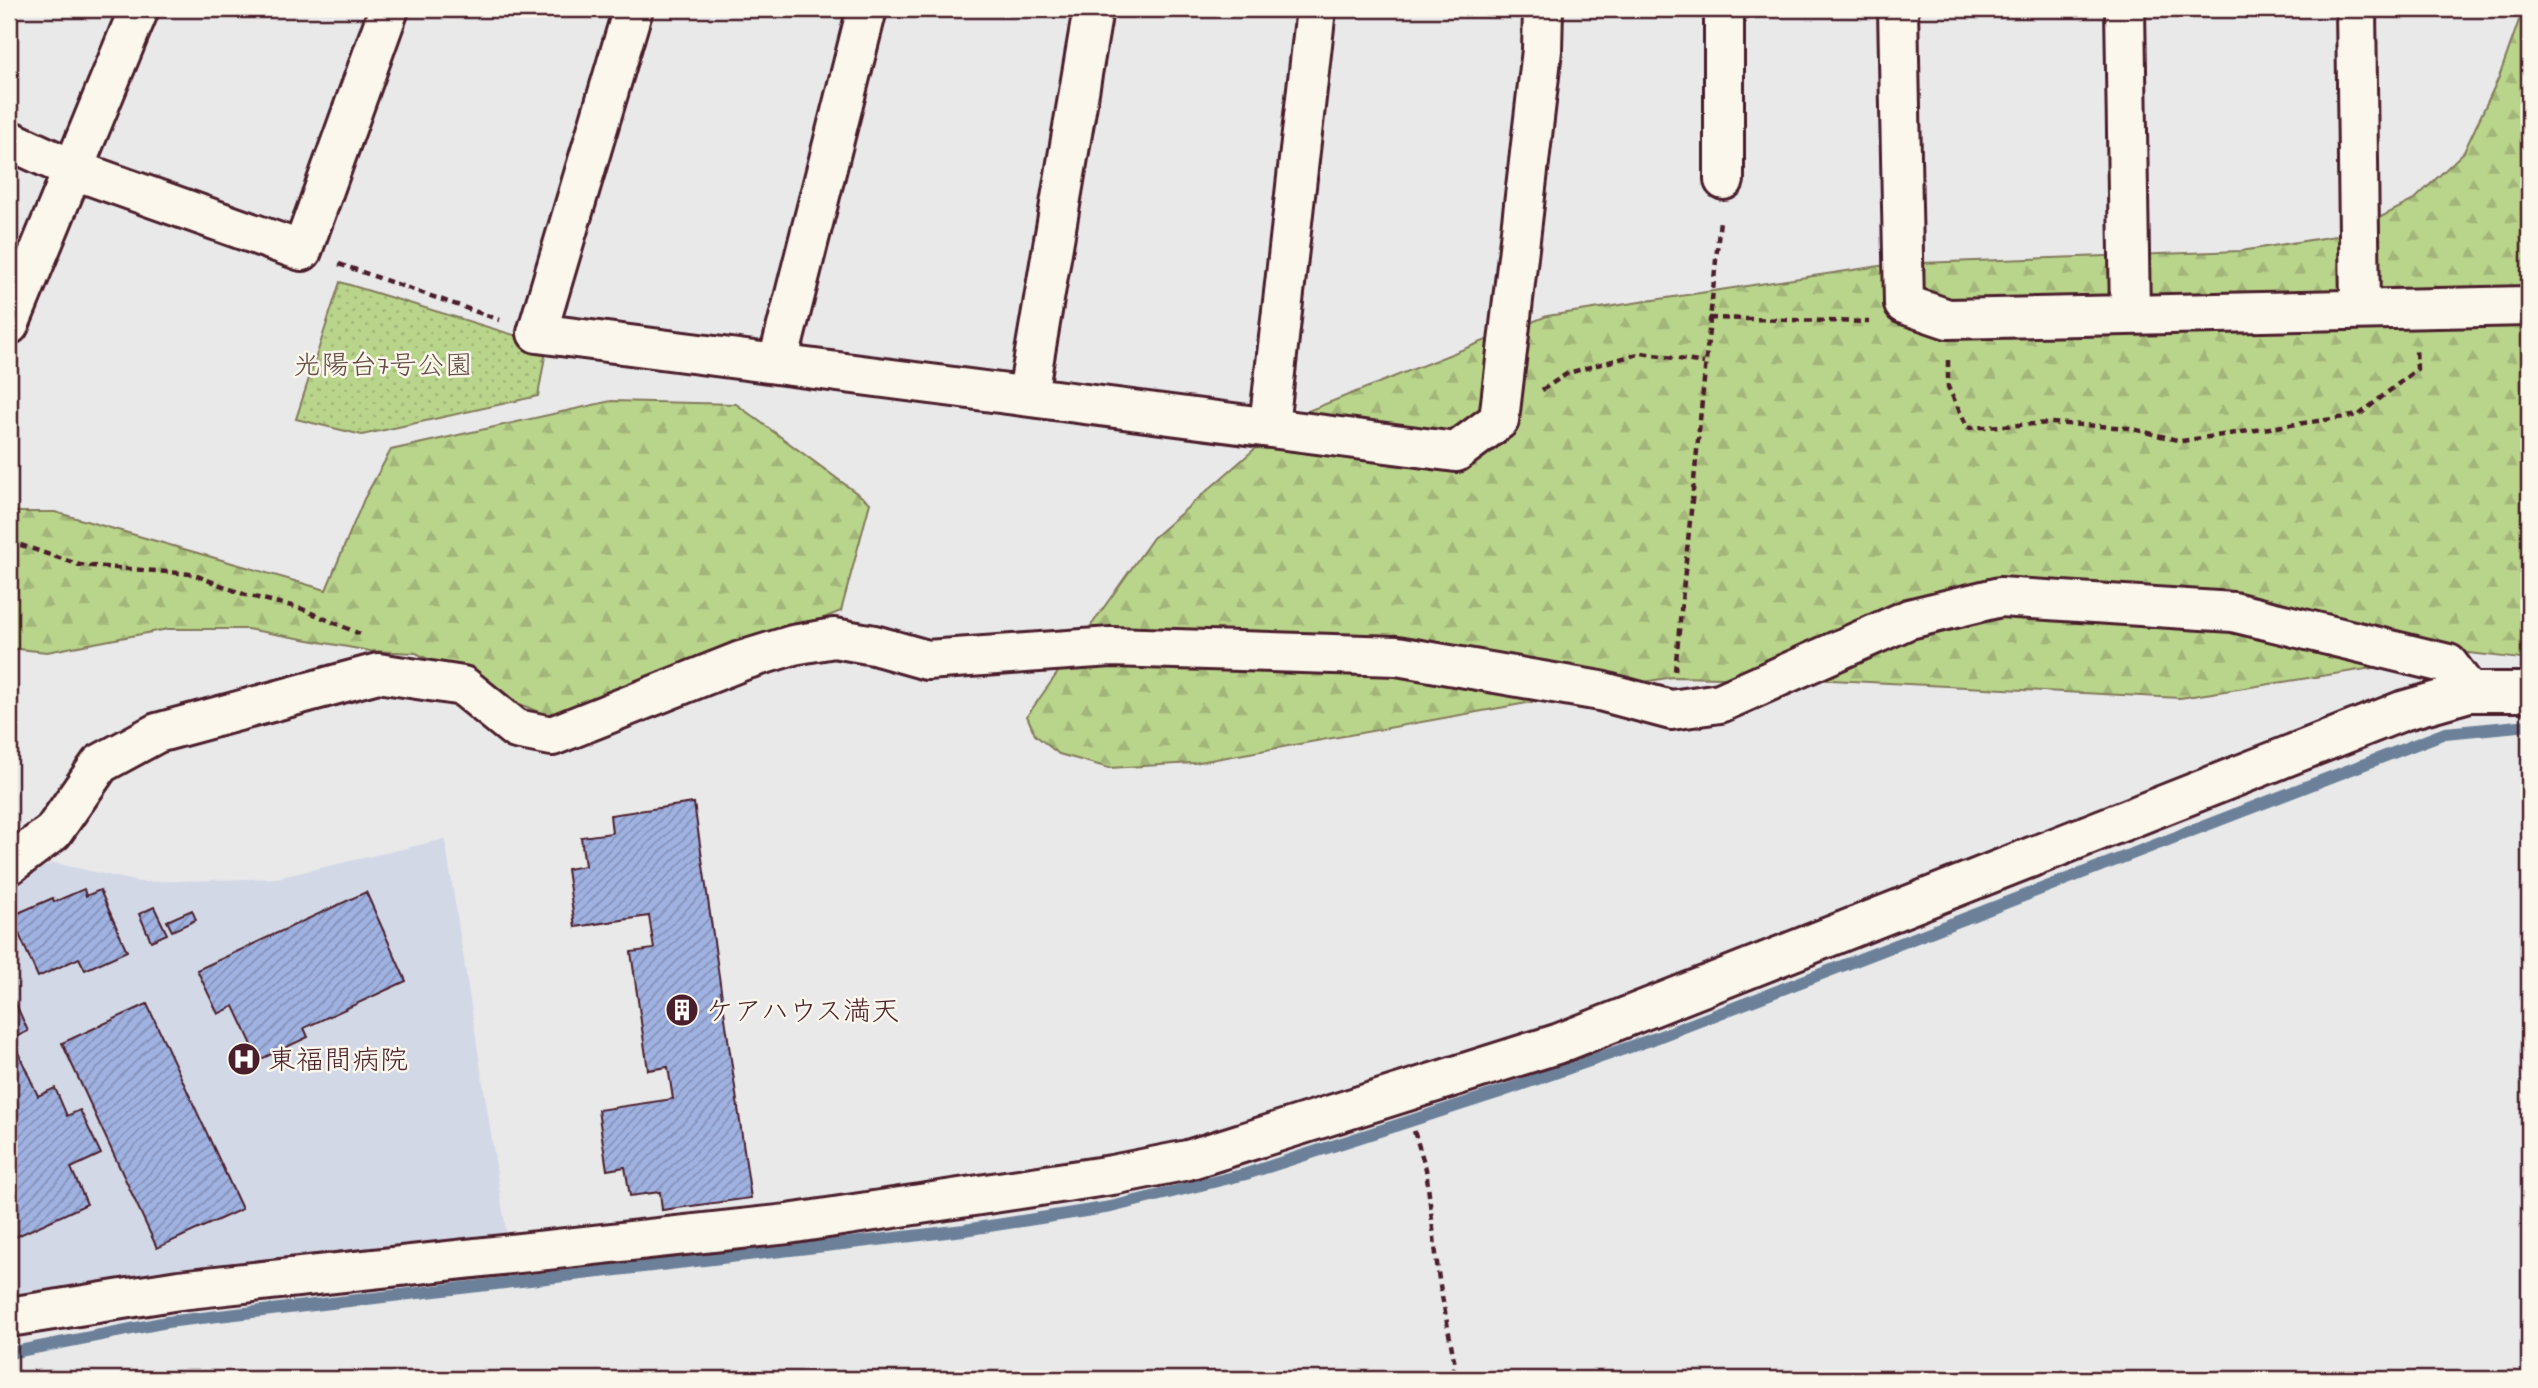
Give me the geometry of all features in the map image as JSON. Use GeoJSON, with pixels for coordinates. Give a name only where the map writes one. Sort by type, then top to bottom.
{"type":"FeatureCollection","features":[{"type":"Feature","properties":{"kind":"street"},"geometry":{"type":"LineString","coordinates":[[9,325],[139,9]]}},
{"type":"Feature","properties":{"kind":"street"},"geometry":{"type":"LineString","coordinates":[[9,140],[72,169],[302,251],[389,9]]}},
{"type":"Feature","properties":{"kind":"street"},"geometry":{"type":"LineString","coordinates":[[634,9],[537,333],[1028,394],[1456,452],[1499,420],[1542,50],[1543,9]]}},
{"type":"Feature","properties":{"kind":"street"},"geometry":{"type":"LineString","coordinates":[[778,362],[867,9]]}},
{"type":"Feature","properties":{"kind":"street"},"geometry":{"type":"LineString","coordinates":[[1028,394],[1093,9]]}},
{"type":"Feature","properties":{"kind":"street"},"geometry":{"type":"LineString","coordinates":[[1269,426],[1316,9]]}},
{"type":"Feature","properties":{"kind":"street"},"geometry":{"type":"LineString","coordinates":[[1724,9],[1724,180]]}},
{"type":"Feature","properties":{"kind":"street"},"geometry":{"type":"LineString","coordinates":[[1898,9],[1904,304],[1948,319],[2529,306]]}},
{"type":"Feature","properties":{"kind":"street"},"geometry":{"type":"LineString","coordinates":[[2125,9],[2130,314]]}},
{"type":"Feature","properties":{"kind":"street"},"geometry":{"type":"LineString","coordinates":[[2356,9],[2360,309]]}},
{"type":"Feature","properties":{"kind":"street"},"geometry":{"type":"LineString","coordinates":[[9,865],[53,832],[100,764],[158,733],[378,673],[463,686],[516,729],[552,736],[741,661],[793,645],[834,638],[927,660],[1111,648],[1397,656],[1600,691],[1671,710],[1720,703],[1909,619],[2000,597],[2232,612],[2448,664],[2469,692]]}},
{"type":"Feature","properties":{"kind":"street"},"geometry":{"type":"LineString","coordinates":[[9,1317],[179,1290],[788,1224],[1112,1175],[1188,1160],[1560,1042],[2402,711],[2469,692],[2529,692]]}},
{"type":"Feature","properties":{"kind":"path"},"geometry":{"type":"LineString","coordinates":[[1671,710],[1724,180]]}},
{"type":"Feature","properties":{"kind":"path"},"geometry":{"type":"LineString","coordinates":[[302,251],[537,333]]}},
{"type":"Feature","properties":{"kind":"path"},"geometry":{"type":"LineString","coordinates":[[1709,318],[1872,322],[1904,304]]}},
{"type":"Feature","properties":{"kind":"path"},"geometry":{"type":"LineString","coordinates":[[1948,319],[1948,387],[1968,428],[2051,422],[2129,428],[2180,440],[2359,415],[2417,369],[2413,310]]}},
{"type":"Feature","properties":{"kind":"path"},"geometry":{"type":"LineString","coordinates":[[1499,420],[1569,373],[1642,353],[1704,363]]}},
{"type":"Feature","properties":{"kind":"path"},"geometry":{"type":"LineString","coordinates":[[9,541],[80,565],[192,574],[247,595],[300,608],[372,639]]}},
{"type":"Feature","properties":{"kind":"path"},"geometry":{"type":"LineString","coordinates":[[1402,1094],[1426,1168],[1439,1280],[1455,1365],[1448,1379]]}},
{"type":"Feature","properties":{"kind":"shaded area","name":"東福間病院"},"geometry":{"type":"Polygon","coordinates":[[[445,839],[507,1237],[325,1255],[9,1302],[9,881],[54,863],[140,882],[277,878],[445,839]]]}},
{"type":"Feature","properties":{"kind":"green space"},"geometry":{"type":"Polygon","coordinates":[[[2523,9],[2529,9],[2529,660],[2469,653],[2180,698],[1831,680],[1672,677],[1194,763],[1109,768],[1059,754],[1035,735],[1027,716],[1153,538],[1290,418],[1547,316],[1893,264],[2241,251],[2348,234],[2414,200],[2464,152],[2499,77],[2523,9]]]}},
{"type":"Feature","properties":{"kind":"green space","name":"光陽台7号公園"},"geometry":{"type":"Polygon","coordinates":[[[340,282],[547,345],[538,396],[362,435],[296,419],[340,282]]]}},
{"type":"Feature","properties":{"kind":"green space"},"geometry":{"type":"Polygon","coordinates":[[[611,401],[736,404],[870,503],[841,611],[564,723],[506,698],[416,653],[370,651],[247,629],[168,629],[47,652],[9,648],[9,512],[55,512],[326,590],[364,499],[391,450],[611,401]]]}},
{"type":"Feature","properties":{"kind":"building","name":"ケアハウス満天"},"geometry":{"type":"Polygon","coordinates":[[[694,803],[751,1198],[662,1210],[660,1192],[630,1196],[625,1167],[607,1170],[598,1110],[673,1099],[668,1067],[648,1070],[631,952],[654,949],[649,916],[575,927],[567,869],[585,866],[581,837],[612,833],[610,815],[694,803]]]}},
{"type":"Feature","properties":{"kind":"building"},"geometry":{"type":"Polygon","coordinates":[[[84,889],[86,896],[100,890],[127,951],[85,970],[79,958],[38,977],[11,916],[53,898],[54,902],[84,889]]]}},
{"type":"Feature","properties":{"kind":"building"},"geometry":{"type":"Polygon","coordinates":[[[366,892],[406,981],[304,1028],[308,1037],[259,1060],[234,1006],[218,1014],[197,970],[366,892]]]}},
{"type":"Feature","properties":{"kind":"building"},"geometry":{"type":"Polygon","coordinates":[[[154,907],[167,934],[151,941],[139,914],[154,907]]]}},
{"type":"Feature","properties":{"kind":"building"},"geometry":{"type":"Polygon","coordinates":[[[192,910],[196,920],[172,931],[167,921],[192,910]]]}},
{"type":"Feature","properties":{"kind":"building"},"geometry":{"type":"Polygon","coordinates":[[[10,991],[28,1031],[12,1039],[38,1096],[55,1088],[67,1116],[80,1110],[101,1154],[71,1168],[87,1204],[9,1240],[10,991]]]}},
{"type":"Feature","properties":{"kind":"building"},"geometry":{"type":"Polygon","coordinates":[[[147,1004],[242,1209],[157,1248],[62,1043],[147,1004]]]}},
{"type":"Feature","properties":{"kind":"waterway"},"geometry":{"type":"LineString","coordinates":[[9,1353],[167,1322],[964,1230],[1111,1207],[1246,1174],[1503,1091],[1653,1039],[2445,733],[2529,725]]}},
{"type":"Feature","properties":{"kind":"place","name":"ケアハウス満天"},"geometry":{"type":"Point","coordinates":[682,1010]}},
{"type":"Feature","properties":{"kind":"place","name":"東福間病院"},"geometry":{"type":"Point","coordinates":[244,1059]}}]}
